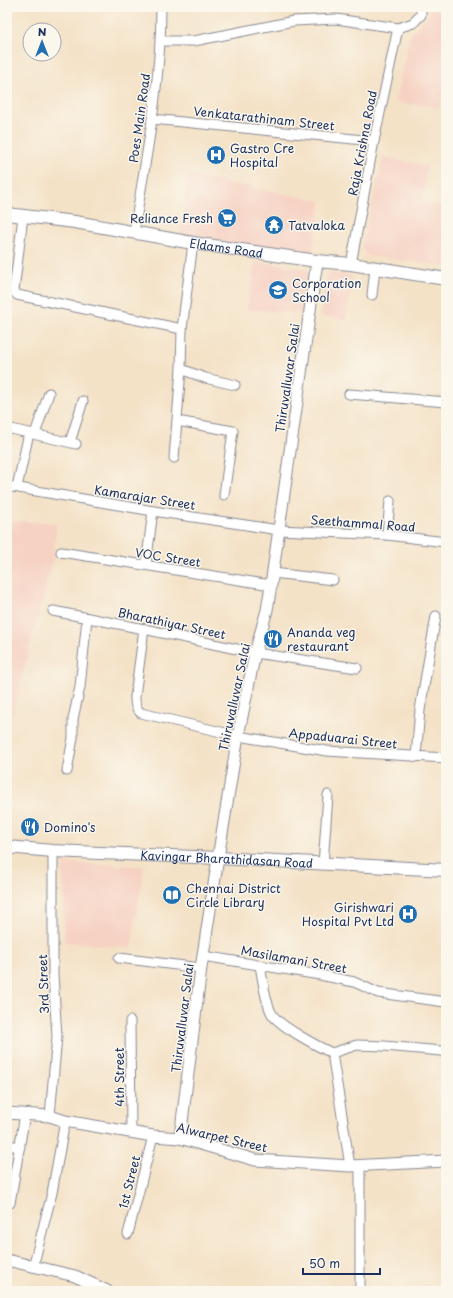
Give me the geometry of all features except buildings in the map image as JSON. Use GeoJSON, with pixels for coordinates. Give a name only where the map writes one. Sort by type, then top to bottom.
{"type":"FeatureCollection","features":[{"type":"Feature","properties":{"kind":"main road","name":"Eldams Road"},"geometry":{"type":"LineString","coordinates":[[7,214],[75,222],[193,242],[446,279]]}},
{"type":"Feature","properties":{"kind":"main road","name":"Kavingar Bharathidasan Road"},"geometry":{"type":"LineString","coordinates":[[7,847],[54,851],[446,870]]}},
{"type":"Feature","properties":{"kind":"street","name":"Poes Main Road"},"geometry":{"type":"LineString","coordinates":[[134,232],[152,119],[161,40],[161,7]]}},
{"type":"Feature","properties":{"kind":"street"},"geometry":{"type":"LineString","coordinates":[[161,40],[194,41],[294,21],[336,19],[398,28],[413,23],[421,15],[421,7]]}},
{"type":"Feature","properties":{"kind":"street","name":"Raja Krishna Road"},"geometry":{"type":"LineString","coordinates":[[350,264],[398,28]]}},
{"type":"Feature","properties":{"kind":"street","name":"Venkatarathinam Street"},"geometry":{"type":"LineString","coordinates":[[152,119],[374,141]]}},
{"type":"Feature","properties":{"kind":"street"},"geometry":{"type":"LineString","coordinates":[[23,216],[14,291],[17,295],[182,329]]}},
{"type":"Feature","properties":{"kind":"street"},"geometry":{"type":"LineString","coordinates":[[174,458],[181,369],[182,329],[193,242]]}},
{"type":"Feature","properties":{"kind":"street","name":"Thiruvalluvar Salai"},"geometry":{"type":"LineString","coordinates":[[180,1138],[201,968],[218,858],[238,736],[255,653],[267,610],[271,586],[317,261]]}},
{"type":"Feature","properties":{"kind":"street"},"geometry":{"type":"LineString","coordinates":[[372,295],[375,268]]}},
{"type":"Feature","properties":{"kind":"street"},"geometry":{"type":"LineString","coordinates":[[181,369],[205,378],[235,385]]}},
{"type":"Feature","properties":{"kind":"street"},"geometry":{"type":"LineString","coordinates":[[17,487],[32,433],[49,393]]}},
{"type":"Feature","properties":{"kind":"street"},"geometry":{"type":"LineString","coordinates":[[349,394],[446,402]]}},
{"type":"Feature","properties":{"kind":"street"},"geometry":{"type":"LineString","coordinates":[[7,428],[73,443],[83,402]]}},
{"type":"Feature","properties":{"kind":"street"},"geometry":{"type":"LineString","coordinates":[[177,421],[233,431],[224,495]]}},
{"type":"Feature","properties":{"kind":"street","name":"Kamarajar Street"},"geometry":{"type":"LineString","coordinates":[[7,486],[153,511],[279,530]]}},
{"type":"Feature","properties":{"kind":"street"},"geometry":{"type":"LineString","coordinates":[[387,535],[390,501]]}},
{"type":"Feature","properties":{"kind":"street"},"geometry":{"type":"LineString","coordinates":[[146,565],[153,511]]}},
{"type":"Feature","properties":{"kind":"street","name":"Seethammal Road"},"geometry":{"type":"LineString","coordinates":[[279,530],[387,535],[446,542]]}},
{"type":"Feature","properties":{"kind":"street","name":"VOC Street"},"geometry":{"type":"LineString","coordinates":[[61,552],[271,586]]}},
{"type":"Feature","properties":{"kind":"street"},"geometry":{"type":"LineString","coordinates":[[272,574],[333,580]]}},
{"type":"Feature","properties":{"kind":"street","name":"Bharathiyar Street"},"geometry":{"type":"LineString","coordinates":[[53,611],[255,653],[357,668]]}},
{"type":"Feature","properties":{"kind":"street"},"geometry":{"type":"LineString","coordinates":[[416,757],[420,710],[436,616]]}},
{"type":"Feature","properties":{"kind":"street"},"geometry":{"type":"LineString","coordinates":[[67,771],[73,738],[73,719],[80,687],[87,618]]}},
{"type":"Feature","properties":{"kind":"street","name":"Appaduarai Street"},"geometry":{"type":"LineString","coordinates":[[144,629],[134,696],[136,709],[141,712],[238,736],[327,751],[446,758]]}},
{"type":"Feature","properties":{"kind":"street"},"geometry":{"type":"LineString","coordinates":[[324,864],[328,795]]}},
{"type":"Feature","properties":{"kind":"street","name":"3rd Street"},"geometry":{"type":"LineString","coordinates":[[50,1116],[56,1036],[54,975],[54,851]]}},
{"type":"Feature","properties":{"kind":"street","name":"Masilamani Street"},"geometry":{"type":"LineString","coordinates":[[203,956],[354,982],[378,993],[446,1002]]}},
{"type":"Feature","properties":{"kind":"street"},"geometry":{"type":"LineString","coordinates":[[118,958],[201,968]]}},
{"type":"Feature","properties":{"kind":"street"},"geometry":{"type":"LineString","coordinates":[[260,966],[266,998],[272,1015],[282,1024],[313,1044],[332,1052],[357,1045],[442,1051],[446,1053]]}},
{"type":"Feature","properties":{"kind":"street","name":"4th Street"},"geometry":{"type":"LineString","coordinates":[[130,1021],[131,1132]]}},
{"type":"Feature","properties":{"kind":"street"},"geometry":{"type":"LineString","coordinates":[[332,1052],[355,1166],[360,1291]]}},
{"type":"Feature","properties":{"kind":"street","name":"Alwarpet Street"},"geometry":{"type":"LineString","coordinates":[[7,1113],[50,1116],[65,1121],[153,1136],[180,1138],[255,1160],[355,1166],[446,1161]]}},
{"type":"Feature","properties":{"kind":"street"},"geometry":{"type":"LineString","coordinates":[[10,1202],[10,1181],[20,1147],[25,1114]]}},
{"type":"Feature","properties":{"kind":"street"},"geometry":{"type":"LineString","coordinates":[[34,1266],[52,1193],[65,1121]]}},
{"type":"Feature","properties":{"kind":"street","name":"1st Street"},"geometry":{"type":"LineString","coordinates":[[128,1234],[153,1136]]}},
{"type":"Feature","properties":{"kind":"street"},"geometry":{"type":"LineString","coordinates":[[7,1145],[20,1147]]}},
{"type":"Feature","properties":{"kind":"street"},"geometry":{"type":"LineString","coordinates":[[7,1260],[75,1276],[107,1291]]}},
{"type":"Feature","properties":{"kind":"shaded area"},"geometry":{"type":"Polygon","coordinates":[[[429,7],[446,7],[446,79],[439,108],[395,102],[409,37],[429,14],[429,7]]]}},
{"type":"Feature","properties":{"kind":"shaded area"},"geometry":{"type":"Polygon","coordinates":[[[383,157],[427,166],[422,202],[446,207],[446,266],[368,256],[362,248],[383,157]]]}},
{"type":"Feature","properties":{"kind":"shaded area"},"geometry":{"type":"Polygon","coordinates":[[[188,175],[321,201],[312,256],[180,236],[188,175]]]}},
{"type":"Feature","properties":{"kind":"shaded area"},"geometry":{"type":"Polygon","coordinates":[[[7,228],[12,228],[12,243],[7,242],[7,228]]]}},
{"type":"Feature","properties":{"kind":"shaded area","name":"Corporation School"},"geometry":{"type":"Polygon","coordinates":[[[256,261],[309,270],[302,313],[246,310],[256,261]]]}},
{"type":"Feature","properties":{"kind":"shaded area"},"geometry":{"type":"Polygon","coordinates":[[[328,272],[353,276],[346,320],[320,316],[328,272]]]}},
{"type":"Feature","properties":{"kind":"shaded area"},"geometry":{"type":"Polygon","coordinates":[[[7,521],[57,523],[52,563],[7,731],[7,521]]]}},
{"type":"Feature","properties":{"kind":"shaded area"},"geometry":{"type":"Polygon","coordinates":[[[63,863],[144,866],[131,948],[64,942],[63,863]]]}},
{"type":"Feature","properties":{"kind":"place","name":"Gastro Cre Hospital"},"geometry":{"type":"Point","coordinates":[216,155]}},
{"type":"Feature","properties":{"kind":"place","name":"Reliance Fresh"},"geometry":{"type":"Point","coordinates":[227,218]}},
{"type":"Feature","properties":{"kind":"place","name":"Tatvaloka"},"geometry":{"type":"Point","coordinates":[274,225]}},
{"type":"Feature","properties":{"kind":"place","name":"Corporation School"},"geometry":{"type":"Point","coordinates":[278,290]}},
{"type":"Feature","properties":{"kind":"place","name":"Ananda veg restaurant"},"geometry":{"type":"Point","coordinates":[273,639]}},
{"type":"Feature","properties":{"kind":"place","name":"Domino's"},"geometry":{"type":"Point","coordinates":[30,827]}},
{"type":"Feature","properties":{"kind":"place","name":"Chennai District Circle Library"},"geometry":{"type":"Point","coordinates":[172,895]}},
{"type":"Feature","properties":{"kind":"place","name":"Girishwari Hospital Pvt Ltd"},"geometry":{"type":"Point","coordinates":[408,914]}}]}
